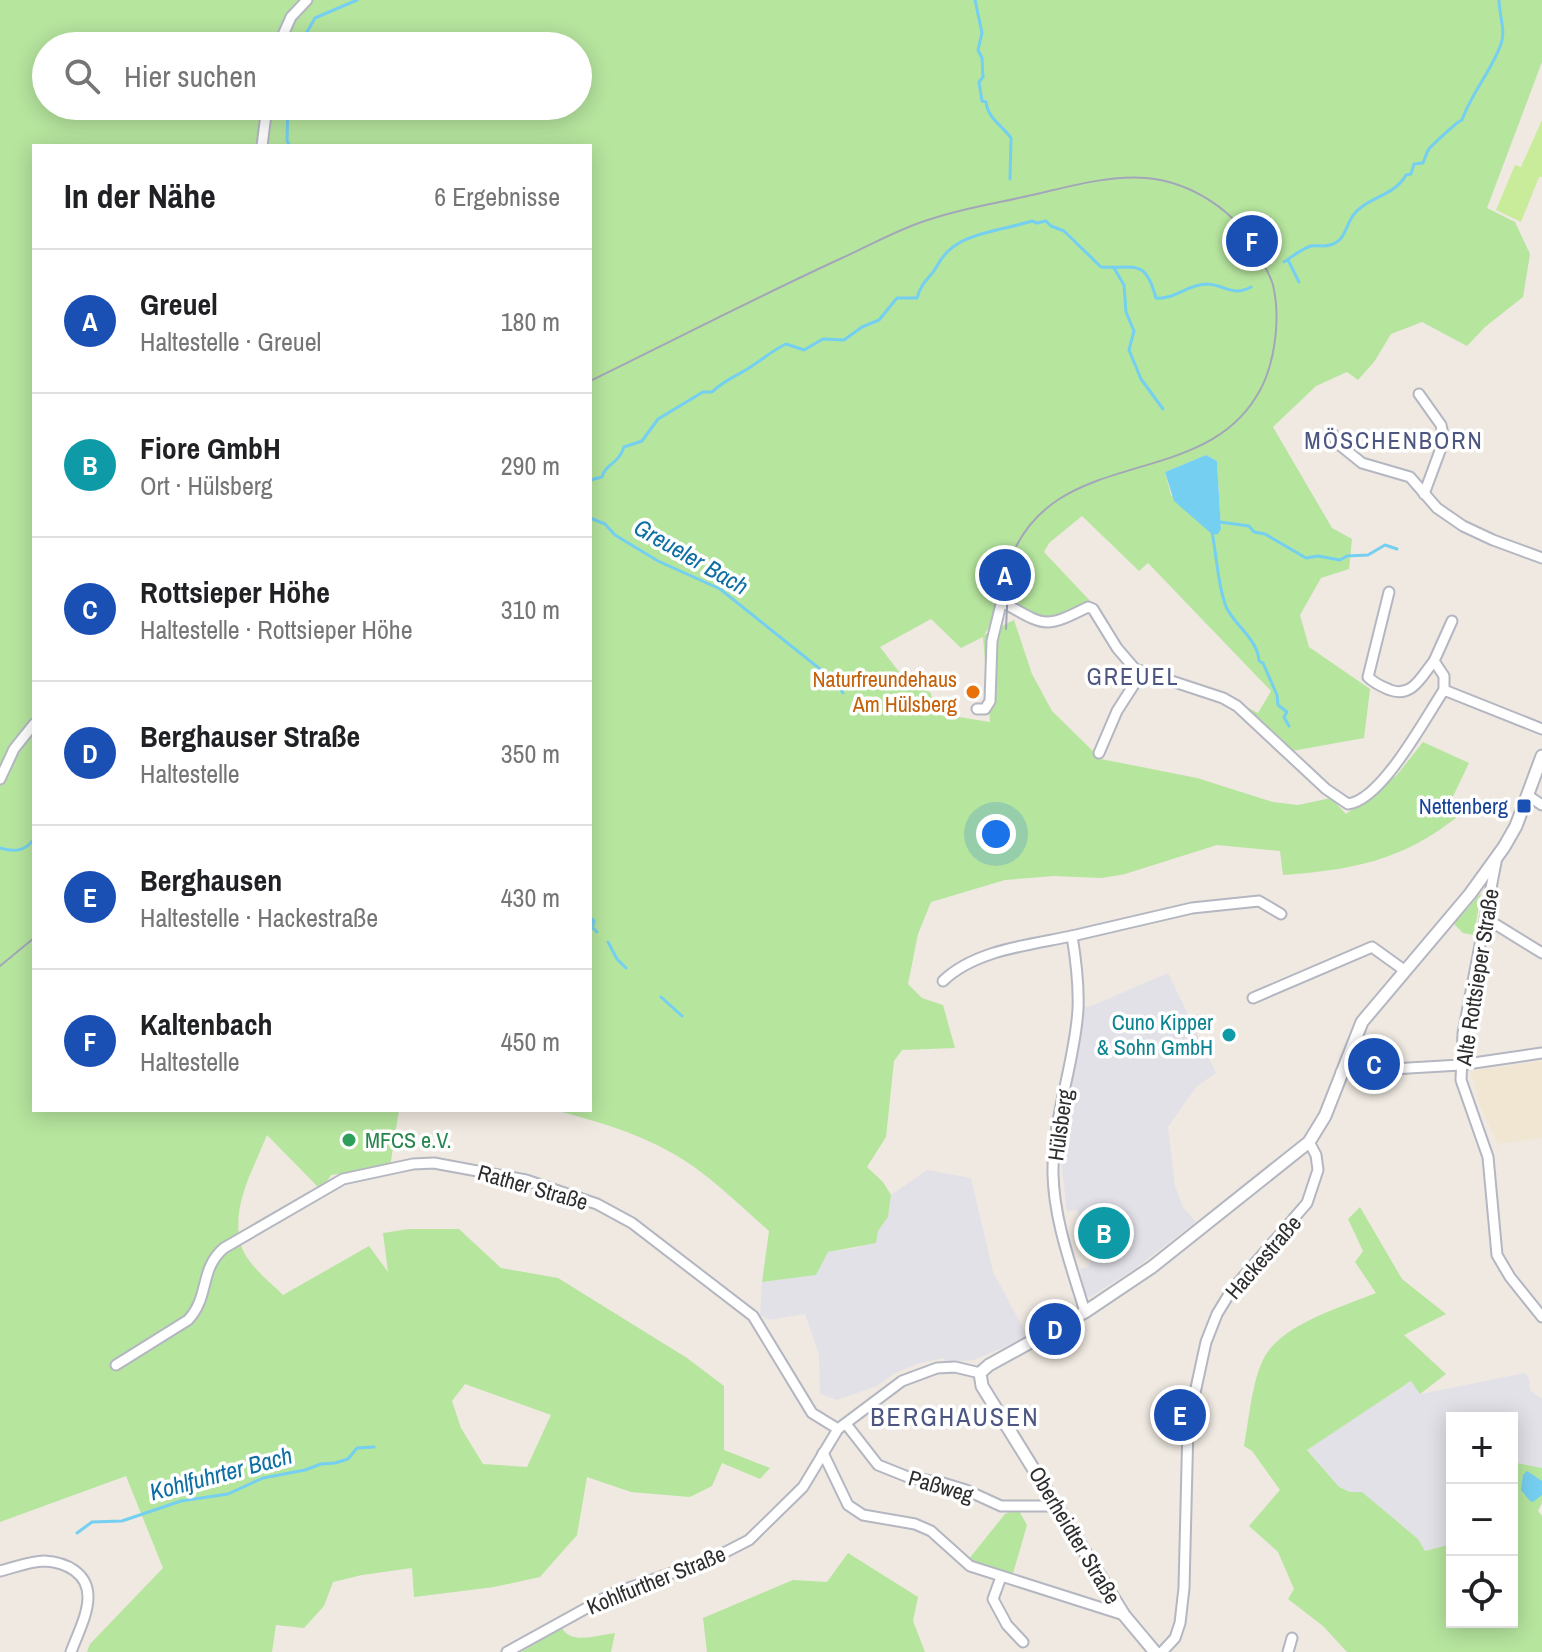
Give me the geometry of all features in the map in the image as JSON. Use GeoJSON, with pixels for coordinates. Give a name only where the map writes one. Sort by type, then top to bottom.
{"type":"FeatureCollection","features":[{"type":"Feature","properties":{"kind":"street"},"geometry":{"type":"LineString","coordinates":[[284,32],[291,17],[307,0]]}},
{"type":"Feature","properties":{"kind":"street"},"geometry":{"type":"LineString","coordinates":[[262,144],[265,120]]}},
{"type":"Feature","properties":{"kind":"street"},"geometry":{"type":"LineString","coordinates":[[1419,394],[1441,425],[1444,440],[1424,494]]}},
{"type":"Feature","properties":{"kind":"street"},"geometry":{"type":"LineString","coordinates":[[1332,433],[1336,442],[1362,463],[1410,477],[1437,508],[1463,526],[1542,558]]}},
{"type":"Feature","properties":{"kind":"street"},"geometry":{"type":"LineString","coordinates":[[1389,592],[1368,677],[1376,685],[1399,693],[1410,691],[1434,661],[1452,621]]}},
{"type":"Feature","properties":{"kind":"street"},"geometry":{"type":"LineString","coordinates":[[977,709],[985,709],[990,701],[992,641],[1001,604],[1027,617],[1052,623],[1088,607],[1093,609],[1129,665],[1223,698],[1241,709],[1326,789],[1351,804],[1386,777],[1444,690],[1444,676],[1434,661]]}},
{"type":"Feature","properties":{"kind":"street"},"geometry":{"type":"LineString","coordinates":[[1099,753],[1117,711],[1142,672]]}},
{"type":"Feature","properties":{"kind":"street"},"geometry":{"type":"LineString","coordinates":[[1444,690],[1542,729]]}},
{"type":"Feature","properties":{"kind":"street"},"geometry":{"type":"LineString","coordinates":[[0,779],[14,749],[32,726]]}},
{"type":"Feature","properties":{"kind":"street"},"geometry":{"type":"LineString","coordinates":[[980,1373],[986,1366],[1085,1312],[1175,1249],[1309,1142],[1325,1116],[1362,1022],[1470,894],[1497,857],[1516,826],[1542,756]]}},
{"type":"Feature","properties":{"kind":"street"},"geometry":{"type":"LineString","coordinates":[[1527,795],[1542,805]]}},
{"type":"Feature","properties":{"kind":"street","name":"Alte Rottsieper Straße"},"geometry":{"type":"LineString","coordinates":[[1497,857],[1463,1033],[1461,1080],[1488,1157],[1497,1255],[1510,1277],[1542,1317]]}},
{"type":"Feature","properties":{"kind":"street"},"geometry":{"type":"LineString","coordinates":[[943,981],[957,967],[1007,950],[1192,908],[1259,901],[1281,914]]}},
{"type":"Feature","properties":{"kind":"street"},"geometry":{"type":"LineString","coordinates":[[1487,919],[1542,953]]}},
{"type":"Feature","properties":{"kind":"street","name":"Hülsberg"},"geometry":{"type":"LineString","coordinates":[[1072,936],[1078,975],[1078,1011],[1055,1144],[1053,1176],[1065,1247],[1085,1312]]}},
{"type":"Feature","properties":{"kind":"street"},"geometry":{"type":"LineString","coordinates":[[1253,998],[1372,947],[1404,970]]}},
{"type":"Feature","properties":{"kind":"street"},"geometry":{"type":"LineString","coordinates":[[1341,1072],[1460,1065],[1542,1053]]}},
{"type":"Feature","properties":{"kind":"street","name":"Hackestraße"},"geometry":{"type":"LineString","coordinates":[[1162,1652],[1175,1638],[1180,1623],[1184,1588],[1188,1425],[1206,1342],[1217,1314],[1231,1291],[1307,1203],[1318,1170],[1316,1155],[1309,1142]]}},
{"type":"Feature","properties":{"kind":"street","name":"Rather Straße"},"geometry":{"type":"LineString","coordinates":[[116,1365],[188,1320],[202,1298],[207,1269],[213,1257],[224,1248],[343,1179],[413,1164],[434,1163],[526,1180],[597,1204],[632,1223],[753,1316],[812,1413],[842,1426]]}},
{"type":"Feature","properties":{"kind":"street","name":"Kohlfurther Straße"},"geometry":{"type":"LineString","coordinates":[[507,1652],[612,1594],[712,1559],[749,1540],[803,1487],[842,1426],[886,1392],[929,1369],[955,1367],[980,1373]]}},
{"type":"Feature","properties":{"kind":"street","name":"Oberheidter Straße"},"geometry":{"type":"LineString","coordinates":[[980,1373],[982,1386],[1124,1615],[1155,1652]]}},
{"type":"Feature","properties":{"kind":"street","name":"Paßweg"},"geometry":{"type":"LineString","coordinates":[[842,1426],[885,1469],[966,1490],[1001,1506],[1058,1506]]}},
{"type":"Feature","properties":{"kind":"street"},"geometry":{"type":"LineString","coordinates":[[823,1453],[848,1505],[854,1511],[915,1524],[931,1531],[970,1566],[1124,1615]]}},
{"type":"Feature","properties":{"kind":"street"},"geometry":{"type":"LineString","coordinates":[[0,1571],[43,1561],[70,1567],[80,1574],[86,1583],[88,1597],[71,1652]]}},
{"type":"Feature","properties":{"kind":"street"},"geometry":{"type":"LineString","coordinates":[[1001,1577],[993,1599],[1007,1625],[1023,1642]]}},
{"type":"Feature","properties":{"kind":"street"},"geometry":{"type":"LineString","coordinates":[[1288,1652],[1292,1638]]}},
{"type":"Feature","properties":{"kind":"shaded area"},"geometry":{"type":"Polygon","coordinates":[[[1168,973],[1216,1073],[1197,1086],[1168,1127],[1175,1186],[1183,1207],[1196,1222],[1134,1269],[1090,1297],[1085,1295],[1080,1269],[1088,1267],[1097,1250],[1080,1224],[1078,1210],[1067,1211],[1060,1152],[1081,1006],[1089,1007],[1168,973]]]}},
{"type":"Feature","properties":{"kind":"shaded area"},"geometry":{"type":"Polygon","coordinates":[[[1542,1061],[1542,1138],[1498,1144],[1480,1105],[1471,1071],[1542,1061]]]}},
{"type":"Feature","properties":{"kind":"shaded area"},"geometry":{"type":"Polygon","coordinates":[[[927,1170],[971,1178],[993,1272],[1028,1337],[974,1360],[946,1362],[944,1358],[920,1363],[895,1373],[877,1386],[837,1400],[820,1394],[819,1355],[805,1314],[770,1320],[760,1315],[762,1282],[816,1275],[827,1252],[857,1248],[878,1231],[888,1217],[891,1195],[927,1170]]]}},
{"type":"Feature","properties":{"kind":"shaded area"},"geometry":{"type":"Polygon","coordinates":[[[1525,1373],[1529,1378],[1530,1390],[1542,1399],[1542,1468],[1518,1463],[1518,1412],[1446,1412],[1446,1546],[1425,1551],[1418,1539],[1362,1493],[1339,1487],[1307,1449],[1412,1381],[1421,1394],[1525,1373]]]}},
{"type":"Feature","properties":{"kind":"green space"},"geometry":{"type":"Polygon","coordinates":[[[0,0],[1542,0],[1542,62],[1487,208],[1515,222],[1530,254],[1523,297],[1485,327],[1467,346],[1422,322],[1391,334],[1374,362],[1358,380],[1347,372],[1316,386],[1273,427],[1332,528],[1352,539],[1349,569],[1321,578],[1300,615],[1309,647],[1370,689],[1364,738],[1292,751],[1239,703],[1258,713],[1271,691],[1148,563],[1139,571],[1082,516],[1049,543],[1044,552],[1093,604],[1056,618],[1039,617],[1018,608],[1019,596],[992,583],[994,610],[984,635],[1014,620],[1032,674],[1052,711],[1101,759],[1197,778],[1273,802],[1298,805],[1331,798],[1346,814],[1397,775],[1423,742],[1469,763],[1447,809],[1457,817],[1437,832],[1396,853],[1375,861],[1331,870],[1283,875],[1280,851],[1217,845],[1125,874],[1102,878],[1054,876],[1005,880],[931,902],[918,934],[908,984],[922,998],[943,1005],[955,1048],[902,1050],[894,1061],[886,1137],[867,1167],[891,1195],[888,1217],[878,1231],[876,1243],[828,1252],[816,1275],[762,1282],[769,1231],[710,1179],[672,1153],[644,1139],[562,1112],[592,1112],[592,144],[32,144],[32,1112],[399,1112],[390,1167],[331,1175],[321,1190],[267,1135],[245,1187],[238,1228],[243,1250],[264,1277],[283,1295],[369,1246],[388,1272],[383,1233],[409,1229],[459,1229],[501,1268],[558,1278],[687,1358],[724,1386],[724,1450],[770,1468],[760,1479],[722,1463],[712,1486],[690,1497],[631,1492],[587,1477],[577,1535],[540,1577],[494,1587],[414,1597],[412,1568],[333,1582],[324,1606],[304,1628],[276,1625],[272,1652],[87,1652],[90,1644],[163,1568],[126,1476],[0,1522],[0,0]],[[1206,455],[1165,472],[1171,495],[1221,529],[1217,461],[1206,455]],[[931,619],[880,647],[906,681],[931,693],[934,713],[990,722],[983,637],[961,648],[931,619]],[[465,1384],[452,1401],[461,1428],[483,1464],[527,1467],[551,1415],[465,1384]]]}},
{"type":"Feature","properties":{"kind":"green space"},"geometry":{"type":"Polygon","coordinates":[[[1542,120],[1542,177],[1539,177],[1521,222],[1496,210],[1515,165],[1521,167],[1542,120]]]}},
{"type":"Feature","properties":{"kind":"green space"},"geometry":{"type":"Polygon","coordinates":[[[1481,893],[1474,935],[1463,933],[1454,924],[1481,893]]]}},
{"type":"Feature","properties":{"kind":"green space"},"geometry":{"type":"Polygon","coordinates":[[[1360,1207],[1402,1279],[1446,1314],[1404,1335],[1446,1374],[1420,1394],[1411,1381],[1307,1450],[1339,1487],[1350,1492],[1362,1492],[1418,1539],[1425,1551],[1446,1546],[1446,1628],[1518,1628],[1518,1463],[1542,1468],[1542,1503],[1538,1511],[1542,1516],[1542,1652],[1347,1652],[1323,1626],[1288,1599],[1294,1589],[1278,1552],[1249,1526],[1280,1490],[1252,1451],[1244,1446],[1254,1388],[1265,1356],[1285,1334],[1300,1325],[1376,1293],[1355,1262],[1363,1251],[1348,1219],[1360,1207]]]}},
{"type":"Feature","properties":{"kind":"green space"},"geometry":{"type":"Polygon","coordinates":[[[1018,1509],[1027,1525],[1012,1577],[968,1560],[1005,1514],[1018,1509]]]}},
{"type":"Feature","properties":{"kind":"green space"},"geometry":{"type":"Polygon","coordinates":[[[848,1553],[918,1597],[913,1621],[925,1652],[707,1652],[703,1618],[793,1580],[827,1582],[848,1553]]]}},
{"type":"Feature","properties":{"kind":"green space"},"geometry":{"type":"Polygon","coordinates":[[[562,1628],[578,1638],[615,1633],[611,1652],[521,1652],[562,1628]]]}},
{"type":"Feature","properties":{"kind":"water"},"geometry":{"type":"Polygon","coordinates":[[[1206,455],[1217,461],[1221,529],[1213,535],[1174,501],[1165,472],[1206,455]]]}},
{"type":"Feature","properties":{"kind":"water"},"geometry":{"type":"Polygon","coordinates":[[[1527,1471],[1542,1481],[1542,1495],[1533,1502],[1521,1490],[1523,1475],[1527,1471]]]}},
{"type":"Feature","properties":{"kind":"waterway"},"geometry":{"type":"LineString","coordinates":[[307,32],[315,18],[357,0]]}},
{"type":"Feature","properties":{"kind":"waterway"},"geometry":{"type":"LineString","coordinates":[[975,0],[982,33],[978,50],[982,58],[983,77],[979,82],[982,101],[986,102],[992,117],[1011,138],[1010,179]]}},
{"type":"Feature","properties":{"kind":"waterway"},"geometry":{"type":"LineString","coordinates":[[1284,262],[1307,247],[1328,246],[1339,240],[1358,210],[1411,174],[1414,164],[1423,163],[1431,147],[1462,120],[1501,44],[1503,28],[1499,0]]}},
{"type":"Feature","properties":{"kind":"waterway"},"geometry":{"type":"LineString","coordinates":[[288,120],[289,144]]}},
{"type":"Feature","properties":{"kind":"waterway"},"geometry":{"type":"LineString","coordinates":[[592,480],[602,477],[624,447],[642,441],[658,419],[703,392],[712,392],[781,346],[786,344],[804,350],[823,339],[844,340],[879,320],[897,298],[917,298],[945,254],[979,234],[1032,221],[1046,221],[1064,231],[1101,267],[1131,267],[1143,271],[1156,298],[1169,297],[1207,284],[1234,291],[1251,287]]}},
{"type":"Feature","properties":{"kind":"waterway"},"geometry":{"type":"LineString","coordinates":[[1288,260],[1299,282]]}},
{"type":"Feature","properties":{"kind":"waterway","name":"MÖSCHENBORN"},"geometry":{"type":"LineString","coordinates":[[1114,268],[1124,285],[1126,312],[1134,331],[1129,350],[1141,379],[1163,409]]}},
{"type":"Feature","properties":{"kind":"waterway","name":"Greueler Bach"},"geometry":{"type":"LineString","coordinates":[[592,519],[605,524],[615,535],[658,561],[720,589],[835,681],[843,693]]}},
{"type":"Feature","properties":{"kind":"waterway"},"geometry":{"type":"LineString","coordinates":[[1220,522],[1249,526],[1254,532],[1265,534],[1306,558],[1318,556],[1340,560],[1347,556],[1368,555],[1385,545],[1397,549]]}},
{"type":"Feature","properties":{"kind":"waterway","name":"MÖSCHENBORN"},"geometry":{"type":"LineString","coordinates":[[1212,532],[1225,604],[1254,645],[1277,695],[1278,705],[1287,712],[1284,717],[1289,726]]}},
{"type":"Feature","properties":{"kind":"waterway"},"geometry":{"type":"LineString","coordinates":[[0,848],[18,850],[32,841]]}},
{"type":"Feature","properties":{"kind":"waterway"},"geometry":{"type":"LineString","coordinates":[[592,919],[592,927]]}},
{"type":"Feature","properties":{"kind":"waterway"},"geometry":{"type":"LineString","coordinates":[[592,927],[597,932]]}},
{"type":"Feature","properties":{"kind":"waterway"},"geometry":{"type":"LineString","coordinates":[[608,942],[626,968]]}},
{"type":"Feature","properties":{"kind":"waterway"},"geometry":{"type":"LineString","coordinates":[[661,997],[682,1016]]}},
{"type":"Feature","properties":{"kind":"waterway","name":"Kohlfuhrter Bach"},"geometry":{"type":"LineString","coordinates":[[77,1533],[92,1522],[122,1521],[181,1501],[228,1494],[263,1478],[335,1463],[348,1459],[357,1448],[374,1447]]}},
{"type":"Feature","properties":{"kind":"tram line"},"geometry":{"type":"LineString","coordinates":[[592,380],[886,237],[943,215],[1117,178],[1163,181],[1196,192],[1238,224],[1272,281],[1276,313],[1275,343],[1263,385],[1230,427],[1197,447],[1085,486],[1051,504],[1024,533],[1005,575]]}},
{"type":"Feature","properties":{"kind":"tram line"},"geometry":{"type":"LineString","coordinates":[[1006,629],[1008,585],[1013,564]]}},
{"type":"Feature","properties":{"kind":"tram line"},"geometry":{"type":"LineString","coordinates":[[0,966],[32,940]]}},
{"type":"Feature","properties":{"kind":"place","name":"Kaltenbach"},"geometry":{"type":"Point","coordinates":[1252,241]}},
{"type":"Feature","properties":{"kind":"place","name":"Greuel"},"geometry":{"type":"Point","coordinates":[1005,575]}},
{"type":"Feature","properties":{"kind":"place","name":"Naturfreundehaus Am Hülsberg"},"geometry":{"type":"Point","coordinates":[973,692]}},
{"type":"Feature","properties":{"kind":"place","name":"Nettenberg"},"geometry":{"type":"Point","coordinates":[1524,806]}},
{"type":"Feature","properties":{"kind":"place","name":"Cuno Kipper & Sohn GmbH"},"geometry":{"type":"Point","coordinates":[1229,1035]}},
{"type":"Feature","properties":{"kind":"place","name":"Rottsieper Höhe"},"geometry":{"type":"Point","coordinates":[1374,1064]}},
{"type":"Feature","properties":{"kind":"place","name":"MFCS e.V."},"geometry":{"type":"Point","coordinates":[349,1140]}},
{"type":"Feature","properties":{"kind":"place","name":"Fiore GmbH"},"geometry":{"type":"Point","coordinates":[1104,1233]}},
{"type":"Feature","properties":{"kind":"place","name":"Berghauser Straße"},"geometry":{"type":"Point","coordinates":[1055,1329]}},
{"type":"Feature","properties":{"kind":"place","name":"Berghausen"},"geometry":{"type":"Point","coordinates":[1180,1415]}},
{"type":"Feature","properties":{"kind":"district","name":"MÖSCHENBORN"},"geometry":{"type":"Point","coordinates":[1394,441]}},
{"type":"Feature","properties":{"kind":"district","name":"GREUEL"},"geometry":{"type":"Point","coordinates":[1133,677]}},
{"type":"Feature","properties":{"kind":"district","name":"BERGHAUSEN"},"geometry":{"type":"Point","coordinates":[955,1417]}}]}
